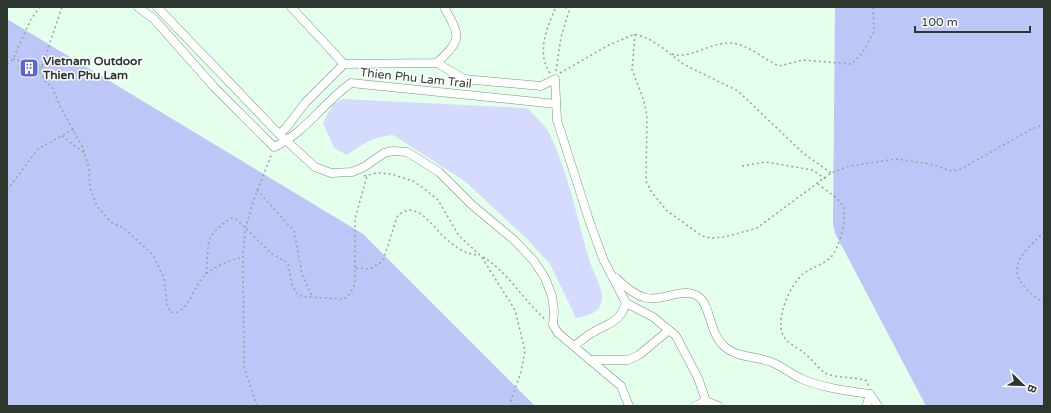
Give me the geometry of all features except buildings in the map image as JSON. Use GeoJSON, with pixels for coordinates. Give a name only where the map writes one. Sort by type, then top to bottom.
{"type":"FeatureCollection","features":[{"type":"Feature","properties":{"kind":"street"},"geometry":{"type":"LineString","coordinates":[[138,7],[154,19],[215,88],[274,147]]}},
{"type":"Feature","properties":{"kind":"street"},"geometry":{"type":"LineString","coordinates":[[157,7],[279,134],[315,167],[331,173],[352,172],[364,167],[384,153],[393,151],[407,152],[423,161],[453,184],[471,204],[514,240],[534,260],[545,278],[552,296],[554,311],[553,325],[558,333],[621,386],[629,406]]}},
{"type":"Feature","properties":{"kind":"street"},"geometry":{"type":"LineString","coordinates":[[291,7],[344,64]]}},
{"type":"Feature","properties":{"kind":"street"},"geometry":{"type":"LineString","coordinates":[[437,64],[453,47],[457,36],[454,25],[444,7]]}},
{"type":"Feature","properties":{"kind":"street"},"geometry":{"type":"LineString","coordinates":[[279,134],[286,128],[305,103],[344,64],[437,64],[464,78],[541,86],[555,79],[558,120],[582,201],[597,244],[611,274],[626,303],[653,318],[676,336],[695,372],[706,401],[718,406]]}},
{"type":"Feature","properties":{"kind":"street","name":"Thien Phu Lam Trail"},"geometry":{"type":"LineString","coordinates":[[274,147],[287,142],[340,90],[351,83],[556,104]]}},
{"type":"Feature","properties":{"kind":"street"},"geometry":{"type":"LineString","coordinates":[[611,274],[626,288],[646,298],[666,298],[685,294],[699,297],[706,308],[714,334],[726,348],[770,361],[804,380],[838,389],[870,394],[878,406]]}},
{"type":"Feature","properties":{"kind":"street"},"geometry":{"type":"LineString","coordinates":[[574,346],[590,334],[617,319],[623,313],[626,303]]}},
{"type":"Feature","properties":{"kind":"street"},"geometry":{"type":"LineString","coordinates":[[590,360],[628,360],[639,355],[669,330]]}},
{"type":"Feature","properties":{"kind":"street"},"geometry":{"type":"LineString","coordinates":[[868,406],[867,404],[870,394]]}},
{"type":"Feature","properties":{"kind":"street"},"geometry":{"type":"LineString","coordinates":[[695,406],[706,401]]}},
{"type":"Feature","properties":{"kind":"path"},"geometry":{"type":"LineString","coordinates":[[7,64],[13,59],[31,19],[40,7]]}},
{"type":"Feature","properties":{"kind":"path"},"geometry":{"type":"LineString","coordinates":[[62,7],[42,66],[44,80],[52,87],[60,106],[74,129],[86,155],[89,168],[90,188],[97,206],[111,222],[125,229],[153,255],[164,278],[167,306],[171,312],[176,313],[183,309],[206,274],[208,261],[208,241],[216,229],[231,218],[240,222],[245,230],[272,254],[288,263],[292,285],[298,295],[306,297],[312,296],[344,299],[355,284],[355,219],[368,176]]}},
{"type":"Feature","properties":{"kind":"path"},"geometry":{"type":"LineString","coordinates":[[555,79],[542,59],[548,27],[556,7]]}},
{"type":"Feature","properties":{"kind":"path"},"geometry":{"type":"LineString","coordinates":[[555,79],[561,36],[569,11],[565,7]]}},
{"type":"Feature","properties":{"kind":"path"},"geometry":{"type":"LineString","coordinates":[[669,53],[685,56],[713,45],[728,43],[744,46],[779,66],[803,60],[847,65],[856,60],[874,32],[873,7]]}},
{"type":"Feature","properties":{"kind":"path"},"geometry":{"type":"LineString","coordinates":[[555,79],[562,70],[609,45],[635,34],[649,39],[683,64],[738,92],[803,153],[831,174]]}},
{"type":"Feature","properties":{"kind":"path"},"geometry":{"type":"LineString","coordinates":[[635,34],[632,70],[644,101],[647,116],[646,181],[651,191],[666,210],[702,236],[711,238],[725,237],[757,228],[831,174],[849,166],[897,159],[930,164],[952,171],[959,170],[1030,130],[1044,124]]}},
{"type":"Feature","properties":{"kind":"path"},"geometry":{"type":"LineString","coordinates":[[13,59],[42,66]]}},
{"type":"Feature","properties":{"kind":"path"},"geometry":{"type":"LineString","coordinates":[[7,190],[38,149],[74,129]]}},
{"type":"Feature","properties":{"kind":"path"},"geometry":{"type":"LineString","coordinates":[[62,136],[81,149],[86,155]]}},
{"type":"Feature","properties":{"kind":"path"},"geometry":{"type":"LineString","coordinates":[[257,406],[244,367],[243,257],[245,230],[257,190],[274,147]]}},
{"type":"Feature","properties":{"kind":"path"},"geometry":{"type":"LineString","coordinates":[[742,166],[766,162],[812,170],[826,179]]}},
{"type":"Feature","properties":{"kind":"path"},"geometry":{"type":"LineString","coordinates":[[361,176],[368,176],[377,173],[391,174],[413,181],[422,187],[438,200],[459,236],[480,256],[515,310],[524,351],[522,372],[511,400],[512,406]]}},
{"type":"Feature","properties":{"kind":"path"},"geometry":{"type":"LineString","coordinates":[[818,184],[842,204],[846,213],[844,226],[833,255],[824,263],[802,275],[794,285],[786,301],[780,326],[783,336],[825,372],[867,381],[870,394]]}},
{"type":"Feature","properties":{"kind":"path"},"geometry":{"type":"LineString","coordinates":[[257,190],[294,231],[302,274],[312,296]]}},
{"type":"Feature","properties":{"kind":"path"},"geometry":{"type":"LineString","coordinates":[[355,268],[370,269],[383,261],[397,217],[400,213],[410,211],[423,215],[445,238],[460,250],[471,255],[480,256],[494,264],[534,309],[553,325]]}},
{"type":"Feature","properties":{"kind":"path"},"geometry":{"type":"LineString","coordinates":[[1044,232],[1024,252],[1017,262],[1017,275],[1021,282],[1034,296],[1044,302]]}},
{"type":"Feature","properties":{"kind":"path"},"geometry":{"type":"LineString","coordinates":[[206,274],[219,266],[243,257]]}},
{"type":"Feature","properties":{"kind":"shaded area"},"geometry":{"type":"Polygon","coordinates":[[[835,7],[1044,7],[1044,406],[926,406],[835,233],[833,223],[835,7]]]}},
{"type":"Feature","properties":{"kind":"shaded area"},"geometry":{"type":"Polygon","coordinates":[[[7,19],[363,234],[535,406],[7,406],[7,19]]]}},
{"type":"Feature","properties":{"kind":"shaded area"},"geometry":{"type":"Polygon","coordinates":[[[343,99],[527,108],[548,131],[561,161],[590,262],[601,291],[602,300],[599,308],[589,315],[576,318],[550,264],[528,240],[466,182],[393,135],[380,137],[369,141],[347,155],[334,148],[323,123],[333,104],[343,99]]]}},
{"type":"Feature","properties":{"kind":"place","name":"Vietnam Outdoor Thien Phu Lam"},"geometry":{"type":"Point","coordinates":[29,68]}}]}
